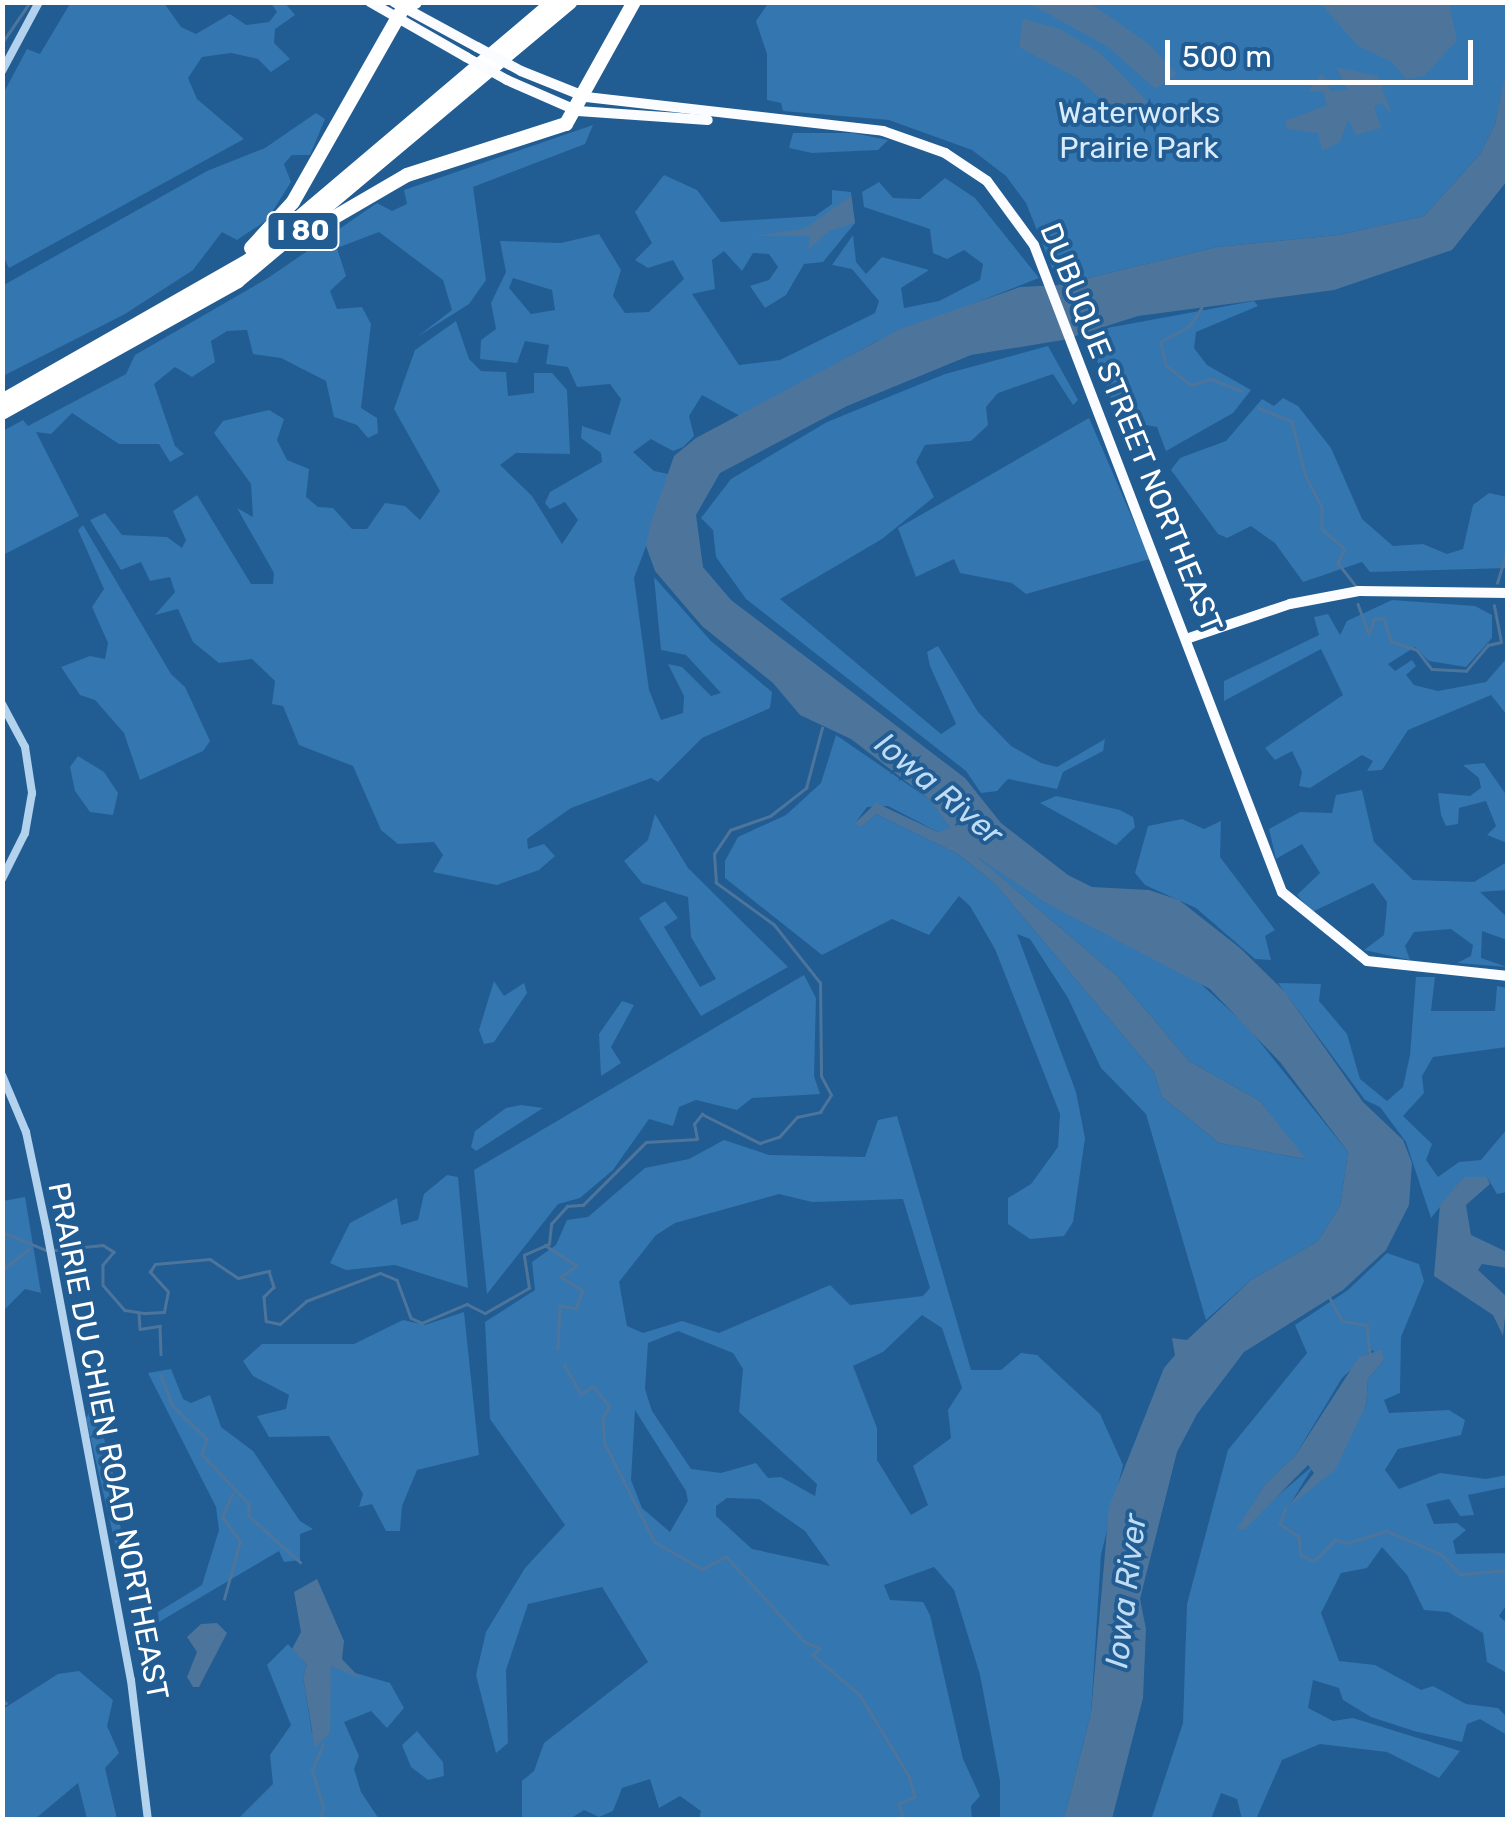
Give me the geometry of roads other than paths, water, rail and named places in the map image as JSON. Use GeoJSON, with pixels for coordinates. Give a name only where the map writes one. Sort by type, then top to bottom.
{"type":"FeatureCollection","features":[{"type":"Feature","properties":{"kind":"highway","name":"I 80"},"geometry":{"type":"LineString","coordinates":[[2,400],[154,320],[249,260],[553,2]]}},
{"type":"Feature","properties":{"kind":"highway","name":"I 80"},"geometry":{"type":"LineString","coordinates":[[2,412],[238,281],[570,2]]}},
{"type":"Feature","properties":{"kind":"highway"},"geometry":{"type":"LineString","coordinates":[[238,281],[390,182],[554,131],[582,104],[634,2]]}},
{"type":"Feature","properties":{"kind":"highway"},"geometry":{"type":"LineString","coordinates":[[154,320],[220,273],[286,212],[403,8]]}},
{"type":"Feature","properties":{"kind":"main road"},"geometry":{"type":"LineString","coordinates":[[370,2],[403,8],[582,104]]}},
{"type":"Feature","properties":{"kind":"main road"},"geometry":{"type":"LineString","coordinates":[[403,8],[466,57],[507,80],[582,104]]}},
{"type":"Feature","properties":{"kind":"main road","name":"DUBUQUE STREET NORTHEAST"},"geometry":{"type":"LineString","coordinates":[[582,104],[865,127],[956,159],[1012,208],[1050,285],[1188,635],[1252,802],[1270,870],[1296,908],[1375,964],[1508,976]]}},
{"type":"Feature","properties":{"kind":"main road"},"geometry":{"type":"LineString","coordinates":[[1188,635],[1290,604],[1386,588],[1508,593]]}},
{"type":"Feature","properties":{"kind":"street"},"geometry":{"type":"LineString","coordinates":[[2,71],[39,2]]}},
{"type":"Feature","properties":{"kind":"street"},"geometry":{"type":"LineString","coordinates":[[2,704],[25,746],[32,786],[25,833],[2,879]]}},
{"type":"Feature","properties":{"kind":"street","name":"PRAIRIE DU CHIEN ROAD NORTHEAST"},"geometry":{"type":"LineString","coordinates":[[2,1075],[26,1132],[53,1260],[132,1680],[148,1820]]}},
{"type":"Feature","properties":{"kind":"water"},"geometry":{"type":"Polygon","coordinates":[[[1029,3],[1090,3],[1149,44],[1177,74],[1156,89],[1108,47],[1029,3]]]}},
{"type":"Feature","properties":{"kind":"water"},"geometry":{"type":"Polygon","coordinates":[[[1320,3],[1449,3],[1457,41],[1424,76],[1406,79],[1392,62],[1358,46],[1320,3]]]}},
{"type":"Feature","properties":{"kind":"water"},"geometry":{"type":"Polygon","coordinates":[[[1023,19],[1060,29],[1100,53],[1148,102],[1124,118],[1077,78],[1019,47],[1023,19]]]}},
{"type":"Feature","properties":{"kind":"water"},"geometry":{"type":"Polygon","coordinates":[[[1336,67],[1378,76],[1392,114],[1381,103],[1374,106],[1381,128],[1356,135],[1348,120],[1340,142],[1322,151],[1318,133],[1287,129],[1285,121],[1327,105],[1323,91],[1308,92],[1322,73],[1331,91],[1348,90],[1336,67]]]}},
{"type":"Feature","properties":{"kind":"water","name":"Iowa River"},"geometry":{"type":"Polygon","coordinates":[[[1507,67],[1507,181],[1452,250],[1334,290],[1138,316],[1063,340],[971,355],[847,406],[720,473],[696,515],[703,567],[731,600],[965,778],[1001,823],[1068,875],[1092,887],[1149,890],[1179,900],[1240,948],[1285,992],[1363,1102],[1403,1140],[1412,1163],[1409,1205],[1386,1250],[1343,1290],[1244,1352],[1197,1414],[1177,1452],[1140,1599],[1146,1629],[1143,1698],[1112,1819],[1064,1819],[1091,1713],[1109,1507],[1164,1368],[1175,1355],[1172,1338],[1187,1340],[1251,1280],[1318,1241],[1340,1206],[1348,1152],[1280,1062],[1210,989],[1044,902],[975,855],[1116,975],[1189,1061],[1260,1101],[1306,1159],[1219,1143],[1162,1097],[1154,1072],[995,884],[958,854],[876,814],[862,827],[855,823],[876,803],[938,832],[950,828],[929,799],[851,739],[800,715],[773,683],[702,626],[655,571],[646,546],[650,525],[674,456],[696,438],[900,329],[1020,287],[1059,285],[1217,247],[1338,235],[1424,216],[1480,154],[1495,124],[1507,67]]]}},
{"type":"Feature","properties":{"kind":"water"},"geometry":{"type":"Polygon","coordinates":[[[851,196],[855,223],[829,231],[808,250],[810,236],[752,236],[804,229],[851,196]]]}},
{"type":"Feature","properties":{"kind":"water"},"geometry":{"type":"Polygon","coordinates":[[[1464,1177],[1487,1177],[1490,1184],[1466,1205],[1471,1235],[1507,1252],[1507,1268],[1482,1264],[1478,1270],[1507,1297],[1503,1336],[1493,1315],[1434,1276],[1440,1205],[1464,1177]]]}},
{"type":"Feature","properties":{"kind":"water"},"geometry":{"type":"Polygon","coordinates":[[[1381,1350],[1384,1360],[1368,1379],[1366,1405],[1335,1470],[1287,1508],[1314,1473],[1308,1465],[1245,1529],[1237,1529],[1265,1484],[1295,1456],[1359,1357],[1381,1350]]]}},
{"type":"Feature","properties":{"kind":"water"},"geometry":{"type":"Polygon","coordinates":[[[317,1579],[344,1641],[342,1659],[361,1679],[331,1666],[330,1733],[315,1748],[303,1677],[307,1665],[292,1649],[301,1632],[294,1592],[317,1579]]]}},
{"type":"Feature","properties":{"kind":"water"},"geometry":{"type":"Polygon","coordinates":[[[217,1623],[227,1633],[199,1687],[193,1687],[187,1677],[197,1652],[187,1637],[201,1624],[217,1623]]]}},
{"type":"Feature","properties":{"kind":"waterway"},"geometry":{"type":"LineString","coordinates":[[2,43],[30,2]]}},
{"type":"Feature","properties":{"kind":"waterway"},"geometry":{"type":"LineString","coordinates":[[1202,308],[1189,327],[1161,342],[1166,365],[1191,385],[1211,379],[1242,391]]}},
{"type":"Feature","properties":{"kind":"waterway"},"geometry":{"type":"LineString","coordinates":[[1259,408],[1292,421],[1305,474],[1322,508],[1322,529],[1345,549],[1338,563],[1356,586]]}},
{"type":"Feature","properties":{"kind":"waterway"},"geometry":{"type":"LineString","coordinates":[[1497,583],[1508,546]]}},
{"type":"Feature","properties":{"kind":"waterway"},"geometry":{"type":"LineString","coordinates":[[1358,604],[1369,634],[1374,619],[1384,618],[1391,641],[1417,650],[1432,669],[1466,671],[1488,645],[1501,642],[1494,606]]}},
{"type":"Feature","properties":{"kind":"waterway"},"geometry":{"type":"LineString","coordinates":[[54,1250],[103,1245],[114,1252],[103,1265],[103,1285],[125,1310],[145,1313],[164,1312],[168,1292],[150,1272],[155,1264],[210,1259],[238,1278],[269,1271],[274,1287],[264,1297],[266,1321],[280,1324],[306,1301],[380,1273],[397,1280],[411,1318],[422,1323],[467,1304],[485,1313],[529,1288],[524,1255],[549,1244],[551,1224],[567,1206],[583,1205],[646,1142],[697,1139],[694,1124],[702,1114],[760,1143],[779,1137],[797,1117],[820,1112],[831,1095],[821,1076],[820,983],[774,925],[716,883],[714,854],[730,830],[770,816],[806,788],[822,728]]}},
{"type":"Feature","properties":{"kind":"waterway"},"geometry":{"type":"LineString","coordinates":[[2,1232],[46,1250]]}},
{"type":"Feature","properties":{"kind":"waterway"},"geometry":{"type":"LineString","coordinates":[[545,1245],[577,1266],[561,1277],[583,1291],[576,1309],[560,1306],[558,1348]]}},
{"type":"Feature","properties":{"kind":"waterway"},"geometry":{"type":"LineString","coordinates":[[2,1270],[29,1249]]}},
{"type":"Feature","properties":{"kind":"waterway"},"geometry":{"type":"LineString","coordinates":[[2,1283],[2,1290]]}},
{"type":"Feature","properties":{"kind":"waterway"},"geometry":{"type":"LineString","coordinates":[[1330,1298],[1342,1321],[1367,1325],[1370,1353]]}},
{"type":"Feature","properties":{"kind":"waterway"},"geometry":{"type":"LineString","coordinates":[[139,1314],[140,1329],[160,1326],[161,1354]]}},
{"type":"Feature","properties":{"kind":"waterway"},"geometry":{"type":"LineString","coordinates":[[564,1364],[581,1394],[593,1386],[610,1406],[603,1417],[605,1444],[655,1542],[702,1569],[726,1556],[805,1642],[820,1648],[813,1655],[860,1695],[909,1776],[915,1797],[899,1804],[904,1820]]}},
{"type":"Feature","properties":{"kind":"waterway"},"geometry":{"type":"LineString","coordinates":[[161,1375],[173,1406],[207,1439],[202,1454],[249,1504],[249,1516],[300,1562]]}},
{"type":"Feature","properties":{"kind":"waterway"},"geometry":{"type":"LineString","coordinates":[[224,1599],[240,1541],[222,1517],[232,1495]]}},
{"type":"Feature","properties":{"kind":"waterway"},"geometry":{"type":"LineString","coordinates":[[1286,1508],[1280,1524],[1299,1537],[1301,1555],[1314,1561],[1335,1540],[1347,1543],[1387,1531],[1441,1554],[1460,1574],[1508,1570]]}},
{"type":"Feature","properties":{"kind":"waterway"},"geometry":{"type":"LineString","coordinates":[[2,1700],[6,1703]]}},
{"type":"Feature","properties":{"kind":"waterway"},"geometry":{"type":"LineString","coordinates":[[320,1820],[323,1808],[312,1770],[323,1744]]}},
{"type":"Feature","properties":{"kind":"park label","name":"Waterworks Prairie Park"},"geometry":{"type":"Point","coordinates":[1139,130]}}]}
